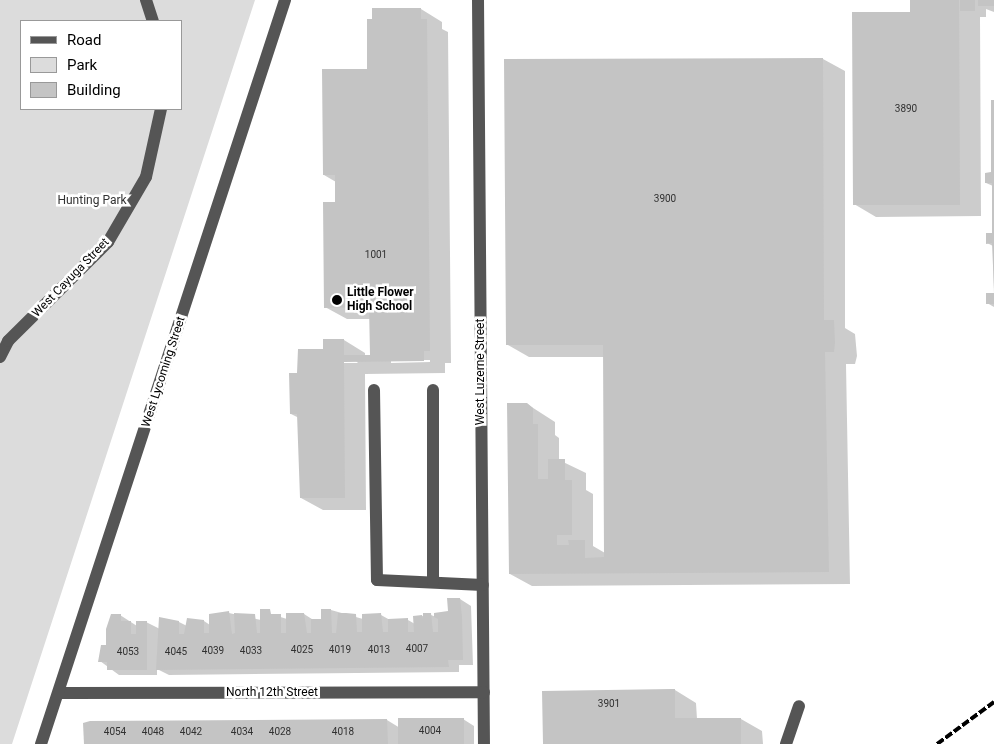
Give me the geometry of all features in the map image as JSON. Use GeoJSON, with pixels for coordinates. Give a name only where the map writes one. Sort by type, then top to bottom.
{"type":"FeatureCollection","features":[{"type":"Feature","properties":{"kind":"street"},"geometry":{"type":"LineString","coordinates":[[146,0],[152,20]]}},
{"type":"Feature","properties":{"kind":"street","name":"West Lycoming Street"},"geometry":{"type":"LineString","coordinates":[[41,744],[60,694],[285,0]]}},
{"type":"Feature","properties":{"kind":"street","name":"West Luzerne Street"},"geometry":{"type":"LineString","coordinates":[[478,0],[484,744]]}},
{"type":"Feature","properties":{"kind":"street","name":"West Cayuga Street"},"geometry":{"type":"LineString","coordinates":[[0,357],[8,342],[108,242],[146,177],[161,110]]}},
{"type":"Feature","properties":{"kind":"street"},"geometry":{"type":"LineString","coordinates":[[374,390],[377,580],[483,585]]}},
{"type":"Feature","properties":{"kind":"street"},"geometry":{"type":"LineString","coordinates":[[433,390],[433,582]]}},
{"type":"Feature","properties":{"kind":"street","name":"North 12th Street"},"geometry":{"type":"LineString","coordinates":[[60,694],[484,692]]}},
{"type":"Feature","properties":{"kind":"street"},"geometry":{"type":"LineString","coordinates":[[786,744],[799,706]]}},
{"type":"Feature","properties":{"kind":"green space","name":"Hunting Park"},"geometry":{"type":"Polygon","coordinates":[[[0,0],[255,0],[12,744],[0,744],[0,0]]]}},
{"type":"Feature","properties":{"kind":"building"},"geometry":{"type":"Polygon","coordinates":[[[910,0],[959,0],[960,205],[853,205],[852,12],[910,12],[910,0]]]}},
{"type":"Feature","properties":{"kind":"building"},"geometry":{"type":"Polygon","coordinates":[[[960,0],[975,0],[975,11],[960,11],[960,0]]]}},
{"type":"Feature","properties":{"kind":"building"},"geometry":{"type":"Polygon","coordinates":[[[978,0],[994,0],[994,6],[978,6],[978,0]]]}},
{"type":"Feature","properties":{"kind":"building","name":"Little Flower High School"},"geometry":{"type":"Polygon","coordinates":[[[372,8],[421,8],[421,19],[427,19],[430,351],[424,351],[424,361],[344,362],[345,498],[300,498],[297,414],[290,414],[289,373],[297,373],[298,349],[323,349],[323,339],[344,339],[344,355],[370,355],[369,307],[324,308],[323,202],[335,202],[335,175],[323,175],[322,69],[367,69],[367,19],[372,19],[372,8]]]}},
{"type":"Feature","properties":{"kind":"building"},"geometry":{"type":"Polygon","coordinates":[[[823,58],[824,320],[834,320],[835,343],[834,352],[825,352],[829,572],[509,574],[507,403],[527,403],[533,408],[533,424],[538,424],[538,479],[548,479],[548,459],[565,459],[565,480],[572,480],[572,535],[557,535],[557,545],[569,545],[568,540],[585,540],[585,558],[604,557],[603,345],[506,345],[504,59],[823,58]]]}},
{"type":"Feature","properties":{"kind":"building"},"geometry":{"type":"Polygon","coordinates":[[[991,100],[994,100],[994,289],[992,243],[986,244],[986,233],[992,233],[992,183],[985,183],[985,173],[991,172],[991,100]]]}},
{"type":"Feature","properties":{"kind":"building"},"geometry":{"type":"Polygon","coordinates":[[[986,293],[994,293],[994,304],[986,304],[986,293]]]}},
{"type":"Feature","properties":{"kind":"building"},"geometry":{"type":"Polygon","coordinates":[[[447,598],[460,598],[462,617],[463,660],[448,660],[449,667],[156,670],[159,617],[179,621],[179,634],[184,634],[187,618],[204,620],[204,633],[209,633],[209,614],[229,611],[232,634],[235,633],[234,613],[255,614],[257,633],[260,633],[260,609],[270,609],[271,614],[281,614],[281,633],[286,633],[286,613],[304,613],[307,633],[311,633],[311,619],[321,619],[321,609],[331,609],[332,633],[336,633],[338,613],[356,614],[357,632],[362,632],[362,614],[381,613],[383,632],[388,632],[388,619],[408,618],[408,632],[414,632],[413,616],[422,615],[423,619],[423,613],[431,613],[433,632],[438,632],[438,619],[434,617],[434,613],[448,611],[447,598]]]}},
{"type":"Feature","properties":{"kind":"building"},"geometry":{"type":"Polygon","coordinates":[[[111,614],[121,614],[121,621],[131,621],[131,634],[136,634],[136,621],[147,621],[147,670],[107,670],[107,662],[98,662],[101,645],[106,645],[106,629],[111,614]]]}},
{"type":"Feature","properties":{"kind":"building"},"geometry":{"type":"Polygon","coordinates":[[[675,689],[675,718],[741,718],[741,744],[543,744],[542,691],[675,689]]]}},
{"type":"Feature","properties":{"kind":"building"},"geometry":{"type":"Polygon","coordinates":[[[398,718],[464,718],[464,744],[398,744],[398,718]]]}},
{"type":"Feature","properties":{"kind":"building"},"geometry":{"type":"Polygon","coordinates":[[[387,719],[388,744],[84,744],[83,723],[90,721],[387,719]]]}},
{"type":"Feature","properties":{"kind":"railway"},"geometry":{"type":"LineString","coordinates":[[937,744],[994,702]]}},
{"type":"Feature","properties":{"kind":"place","name":"Little Flower High School"},"geometry":{"type":"Point","coordinates":[337,300]}}]}
